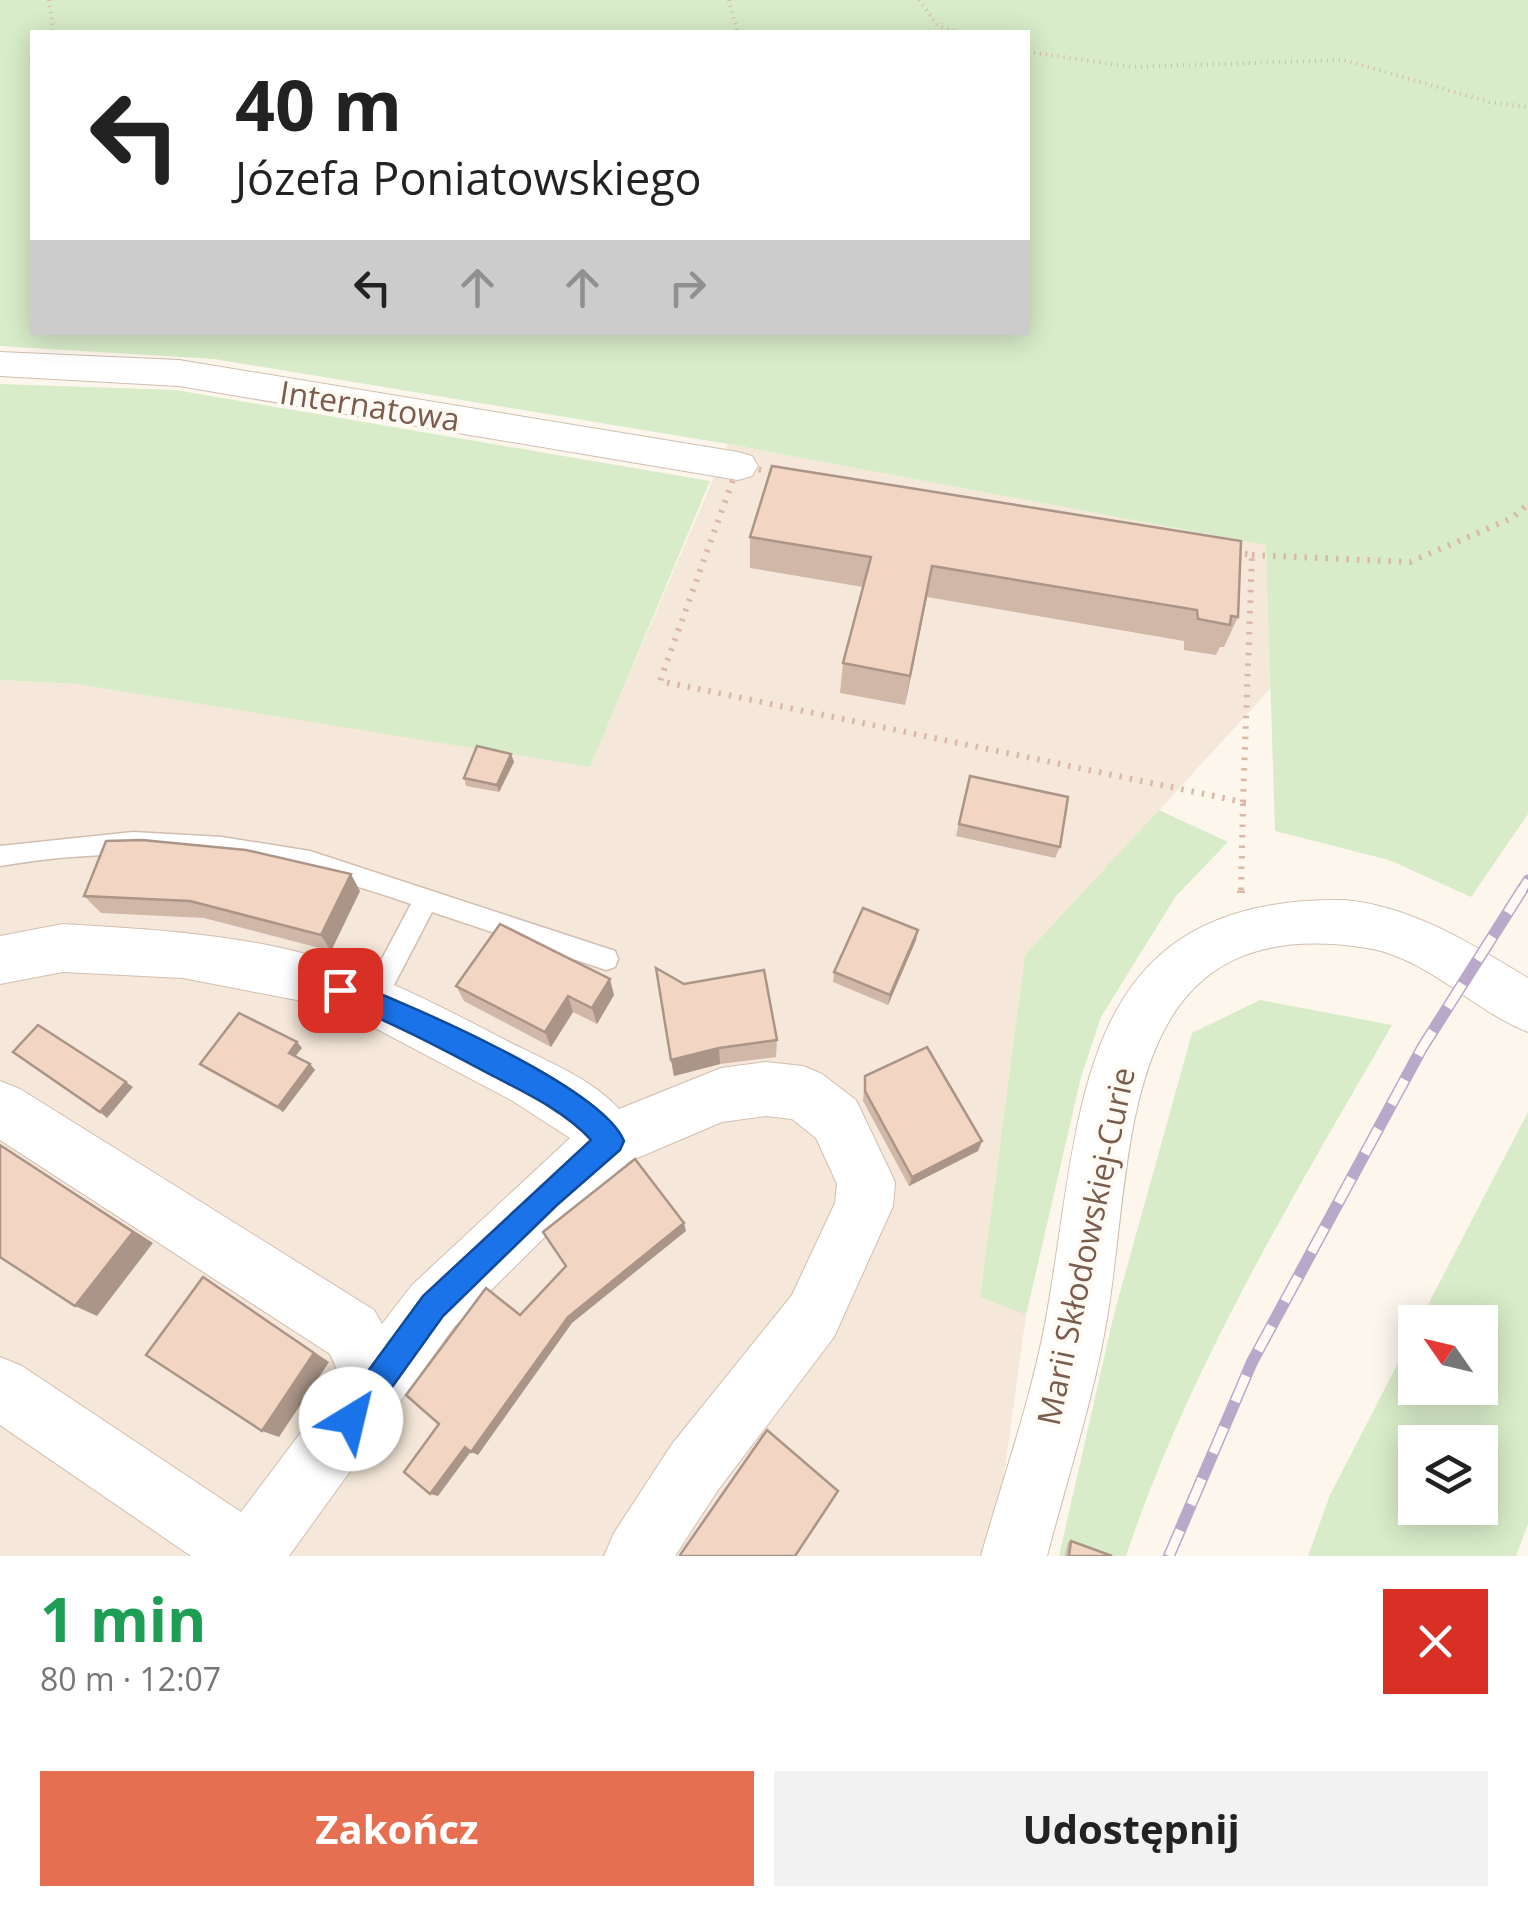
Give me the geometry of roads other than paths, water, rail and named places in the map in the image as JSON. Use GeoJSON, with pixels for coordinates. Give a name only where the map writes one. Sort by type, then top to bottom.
{"type":"FeatureCollection","features":[{"type":"Feature","properties":{"kind":"street","name":"Internatowa"},"geometry":{"type":"LineString","coordinates":[[0,364],[180,374],[738,466]]}},
{"type":"Feature","properties":{"kind":"street","name":"Marii Skłodowskiej-Curie"},"geometry":{"type":"LineString","coordinates":[[1014,1556],[1072,1342],[1102,1130],[1117,1073],[1135,1025],[1164,986],[1204,950],[1246,934],[1306,924],[1354,922],[1418,941],[1528,1007]]}},
{"type":"Feature","properties":{"kind":"street"},"geometry":{"type":"LineString","coordinates":[[0,960],[63,948],[183,954],[307,978],[372,1002],[530,1081],[591,1120],[610,1141]]}},
{"type":"Feature","properties":{"kind":"street"},"geometry":{"type":"LineString","coordinates":[[0,1388],[249,1556],[433,1306],[547,1195],[610,1141],[721,1096],[766,1089],[803,1093],[836,1120],[866,1182],[864,1206],[813,1316],[695,1467],[637,1556]]}},
{"type":"Feature","properties":{"kind":"street"},"geometry":{"type":"LineString","coordinates":[[0,1108],[352,1332],[372,1365],[372,1390]]}},
{"type":"Feature","properties":{"kind":"lane"},"geometry":{"type":"LineString","coordinates":[[0,856],[38,849],[171,842],[304,862],[356,874],[606,959]]}},
{"type":"Feature","properties":{"kind":"lane"},"geometry":{"type":"LineString","coordinates":[[372,1002],[426,899]]}},
{"type":"Feature","properties":{"kind":"railway"},"geometry":{"type":"LineString","coordinates":[[1522,890],[1528,880]]}},
{"type":"Feature","properties":{"kind":"railway"},"geometry":{"type":"LineString","coordinates":[[1169,1556],[1252,1362],[1422,1048],[1524,887]]}}]}
